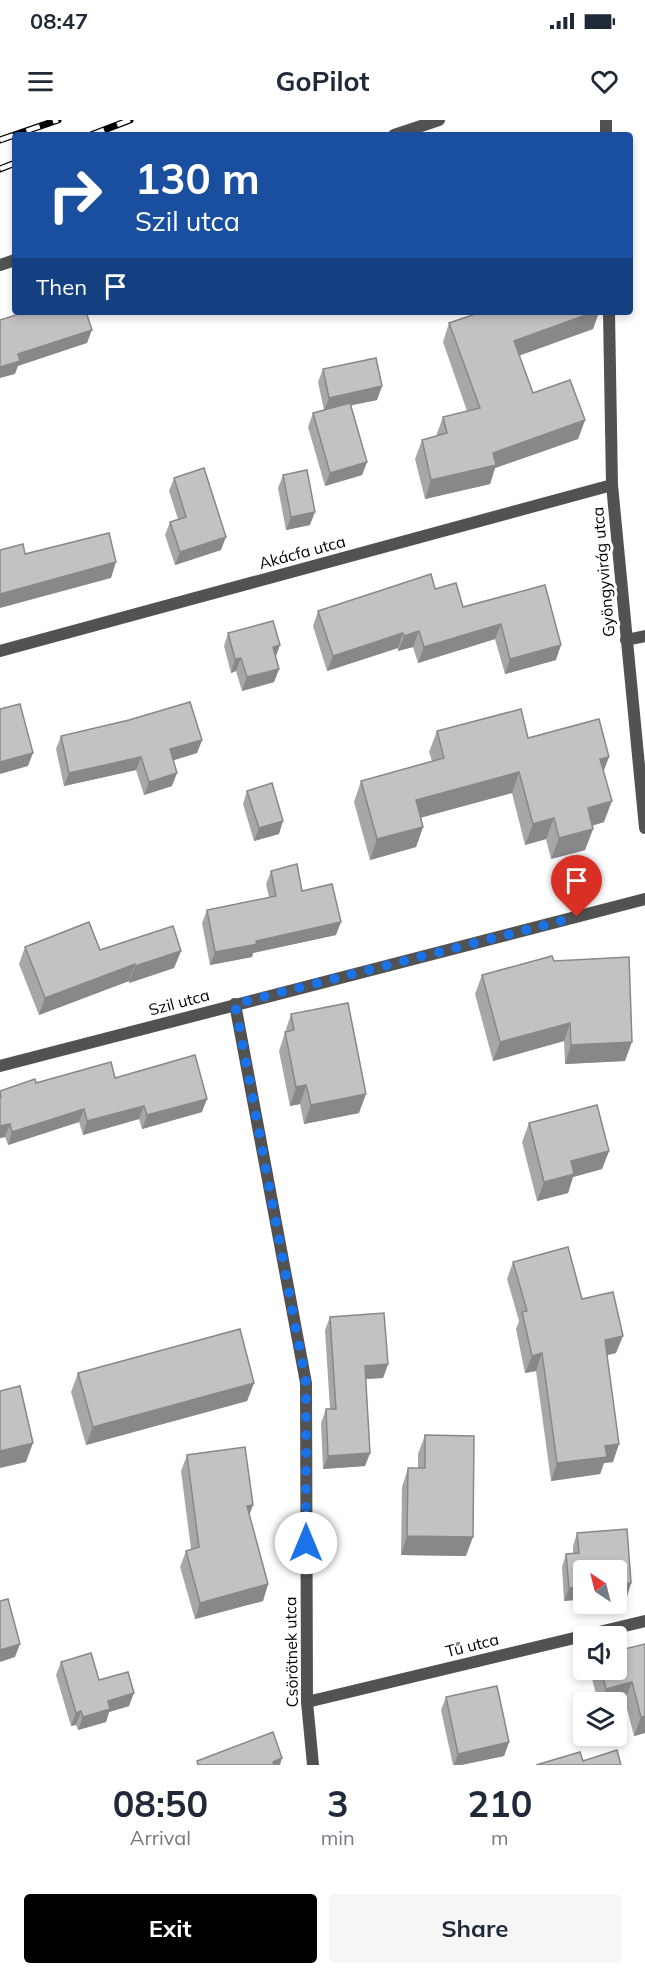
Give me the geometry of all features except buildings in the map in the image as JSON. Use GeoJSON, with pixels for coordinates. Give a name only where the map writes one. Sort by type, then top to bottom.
{"type":"FeatureCollection","features":[{"type":"Feature","properties":{"kind":"street"},"geometry":{"type":"LineString","coordinates":[[403,132],[439,120]]}},
{"type":"Feature","properties":{"kind":"street","name":"Gyöngyvirág utca"},"geometry":{"type":"LineString","coordinates":[[609,315],[612,486],[645,828]]}},
{"type":"Feature","properties":{"kind":"street","name":"Akácfa utca"},"geometry":{"type":"LineString","coordinates":[[0,651],[612,486]]}},
{"type":"Feature","properties":{"kind":"street"},"geometry":{"type":"LineString","coordinates":[[626,640],[645,636]]}},
{"type":"Feature","properties":{"kind":"street","name":"Szil utca"},"geometry":{"type":"LineString","coordinates":[[0,1066],[645,900]]}},
{"type":"Feature","properties":{"kind":"street","name":"Csörötnek utca"},"geometry":{"type":"LineString","coordinates":[[235,1004],[306,1383],[307,1702],[313,1765]]}},
{"type":"Feature","properties":{"kind":"street","name":"Tű utca"},"geometry":{"type":"LineString","coordinates":[[307,1702],[645,1621]]}},
{"type":"Feature","properties":{"kind":"railway"},"geometry":{"type":"LineString","coordinates":[[23,132],[58,120]]}},
{"type":"Feature","properties":{"kind":"railway"},"geometry":{"type":"LineString","coordinates":[[99,132],[130,120]]}},
{"type":"Feature","properties":{"kind":"railway"},"geometry":{"type":"LineString","coordinates":[[0,140],[12,136]]}},
{"type":"Feature","properties":{"kind":"railway"},"geometry":{"type":"LineString","coordinates":[[0,169],[12,164]]}},
{"type":"Feature","properties":{"kind":"route"},"geometry":{"type":"LineString","coordinates":[[306,1543],[306,1383],[235,1004],[577,917]]}}]}
